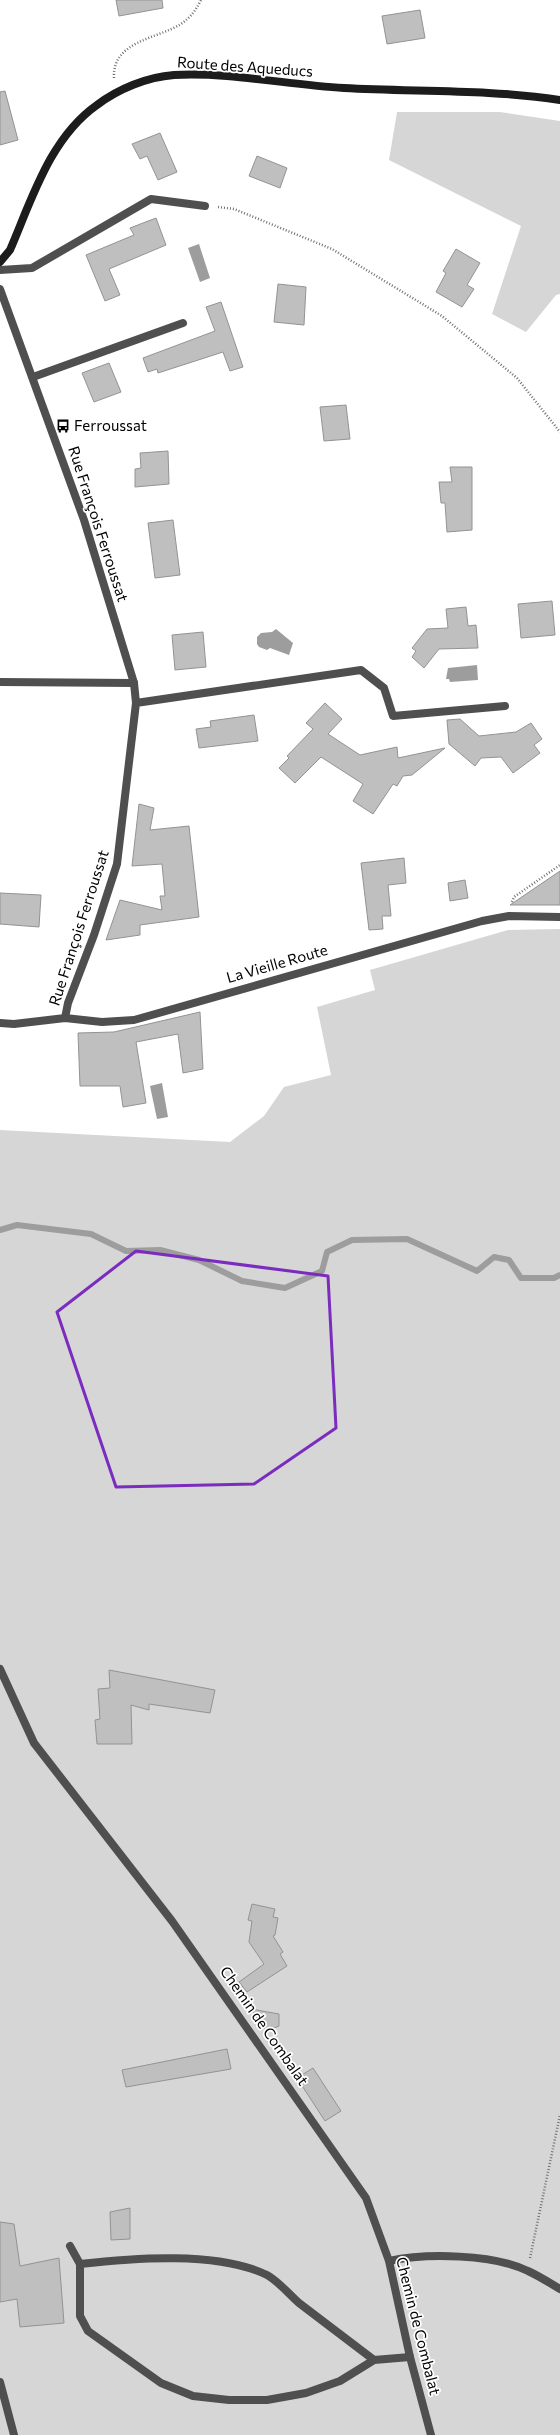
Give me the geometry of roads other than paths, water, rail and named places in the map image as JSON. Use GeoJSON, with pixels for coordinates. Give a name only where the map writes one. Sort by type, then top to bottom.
{"type":"FeatureCollection","features":[{"type":"Feature","properties":{"kind":"main road","name":"Route des Aqueducs"},"geometry":{"type":"LineString","coordinates":[[0,262],[10,250],[62,139],[77,122],[96,105],[115,93],[140,82],[173,75],[219,76],[343,88],[500,94],[560,100]]}},
{"type":"Feature","properties":{"kind":"street"},"geometry":{"type":"LineString","coordinates":[[0,270],[32,268],[151,199],[205,206]]}},
{"type":"Feature","properties":{"kind":"street","name":"Rue François Ferroussat"},"geometry":{"type":"LineString","coordinates":[[0,289],[84,520],[134,683],[136,703],[117,864],[94,935],[68,1003],[65,1018]]}},
{"type":"Feature","properties":{"kind":"street"},"geometry":{"type":"LineString","coordinates":[[33,377],[183,323]]}},
{"type":"Feature","properties":{"kind":"street"},"geometry":{"type":"LineString","coordinates":[[136,703],[362,670],[384,688],[393,716],[505,706]]}},
{"type":"Feature","properties":{"kind":"street"},"geometry":{"type":"LineString","coordinates":[[0,682],[134,683]]}},
{"type":"Feature","properties":{"kind":"street","name":"La Vieille Route"},"geometry":{"type":"LineString","coordinates":[[0,1023],[14,1024],[65,1018],[102,1022],[134,1020],[475,923],[509,916],[560,916]]}},
{"type":"Feature","properties":{"kind":"street","name":"Chemin de Combalat"},"geometry":{"type":"LineString","coordinates":[[0,1669],[34,1744],[172,1921],[366,2198],[389,2261],[410,2357],[431,2435]]}},
{"type":"Feature","properties":{"kind":"street"},"geometry":{"type":"LineString","coordinates":[[70,2246],[80,2264],[80,2316],[88,2331],[161,2383],[193,2396],[229,2400],[267,2400],[306,2393],[340,2381],[374,2360],[410,2357]]}},
{"type":"Feature","properties":{"kind":"street"},"geometry":{"type":"LineString","coordinates":[[389,2261],[427,2255],[480,2260],[528,2270],[560,2289]]}},
{"type":"Feature","properties":{"kind":"street"},"geometry":{"type":"LineString","coordinates":[[80,2264],[124,2259],[203,2261],[238,2266],[267,2276],[324,2323],[374,2360]]}},
{"type":"Feature","properties":{"kind":"street"},"geometry":{"type":"LineString","coordinates":[[0,2382],[14,2435]]}},
{"type":"Feature","properties":{"kind":"waterway"},"geometry":{"type":"LineString","coordinates":[[0,1230],[17,1225],[91,1234],[126,1251],[160,1250],[199,1260],[242,1281],[285,1288],[322,1271],[327,1252],[352,1240],[407,1239],[477,1271],[494,1257],[509,1260],[521,1278],[554,1278],[560,1275]]}},
{"type":"Feature","properties":{"kind":"place","name":"Ferroussat"},"geometry":{"type":"Point","coordinates":[63,426]}}]}
